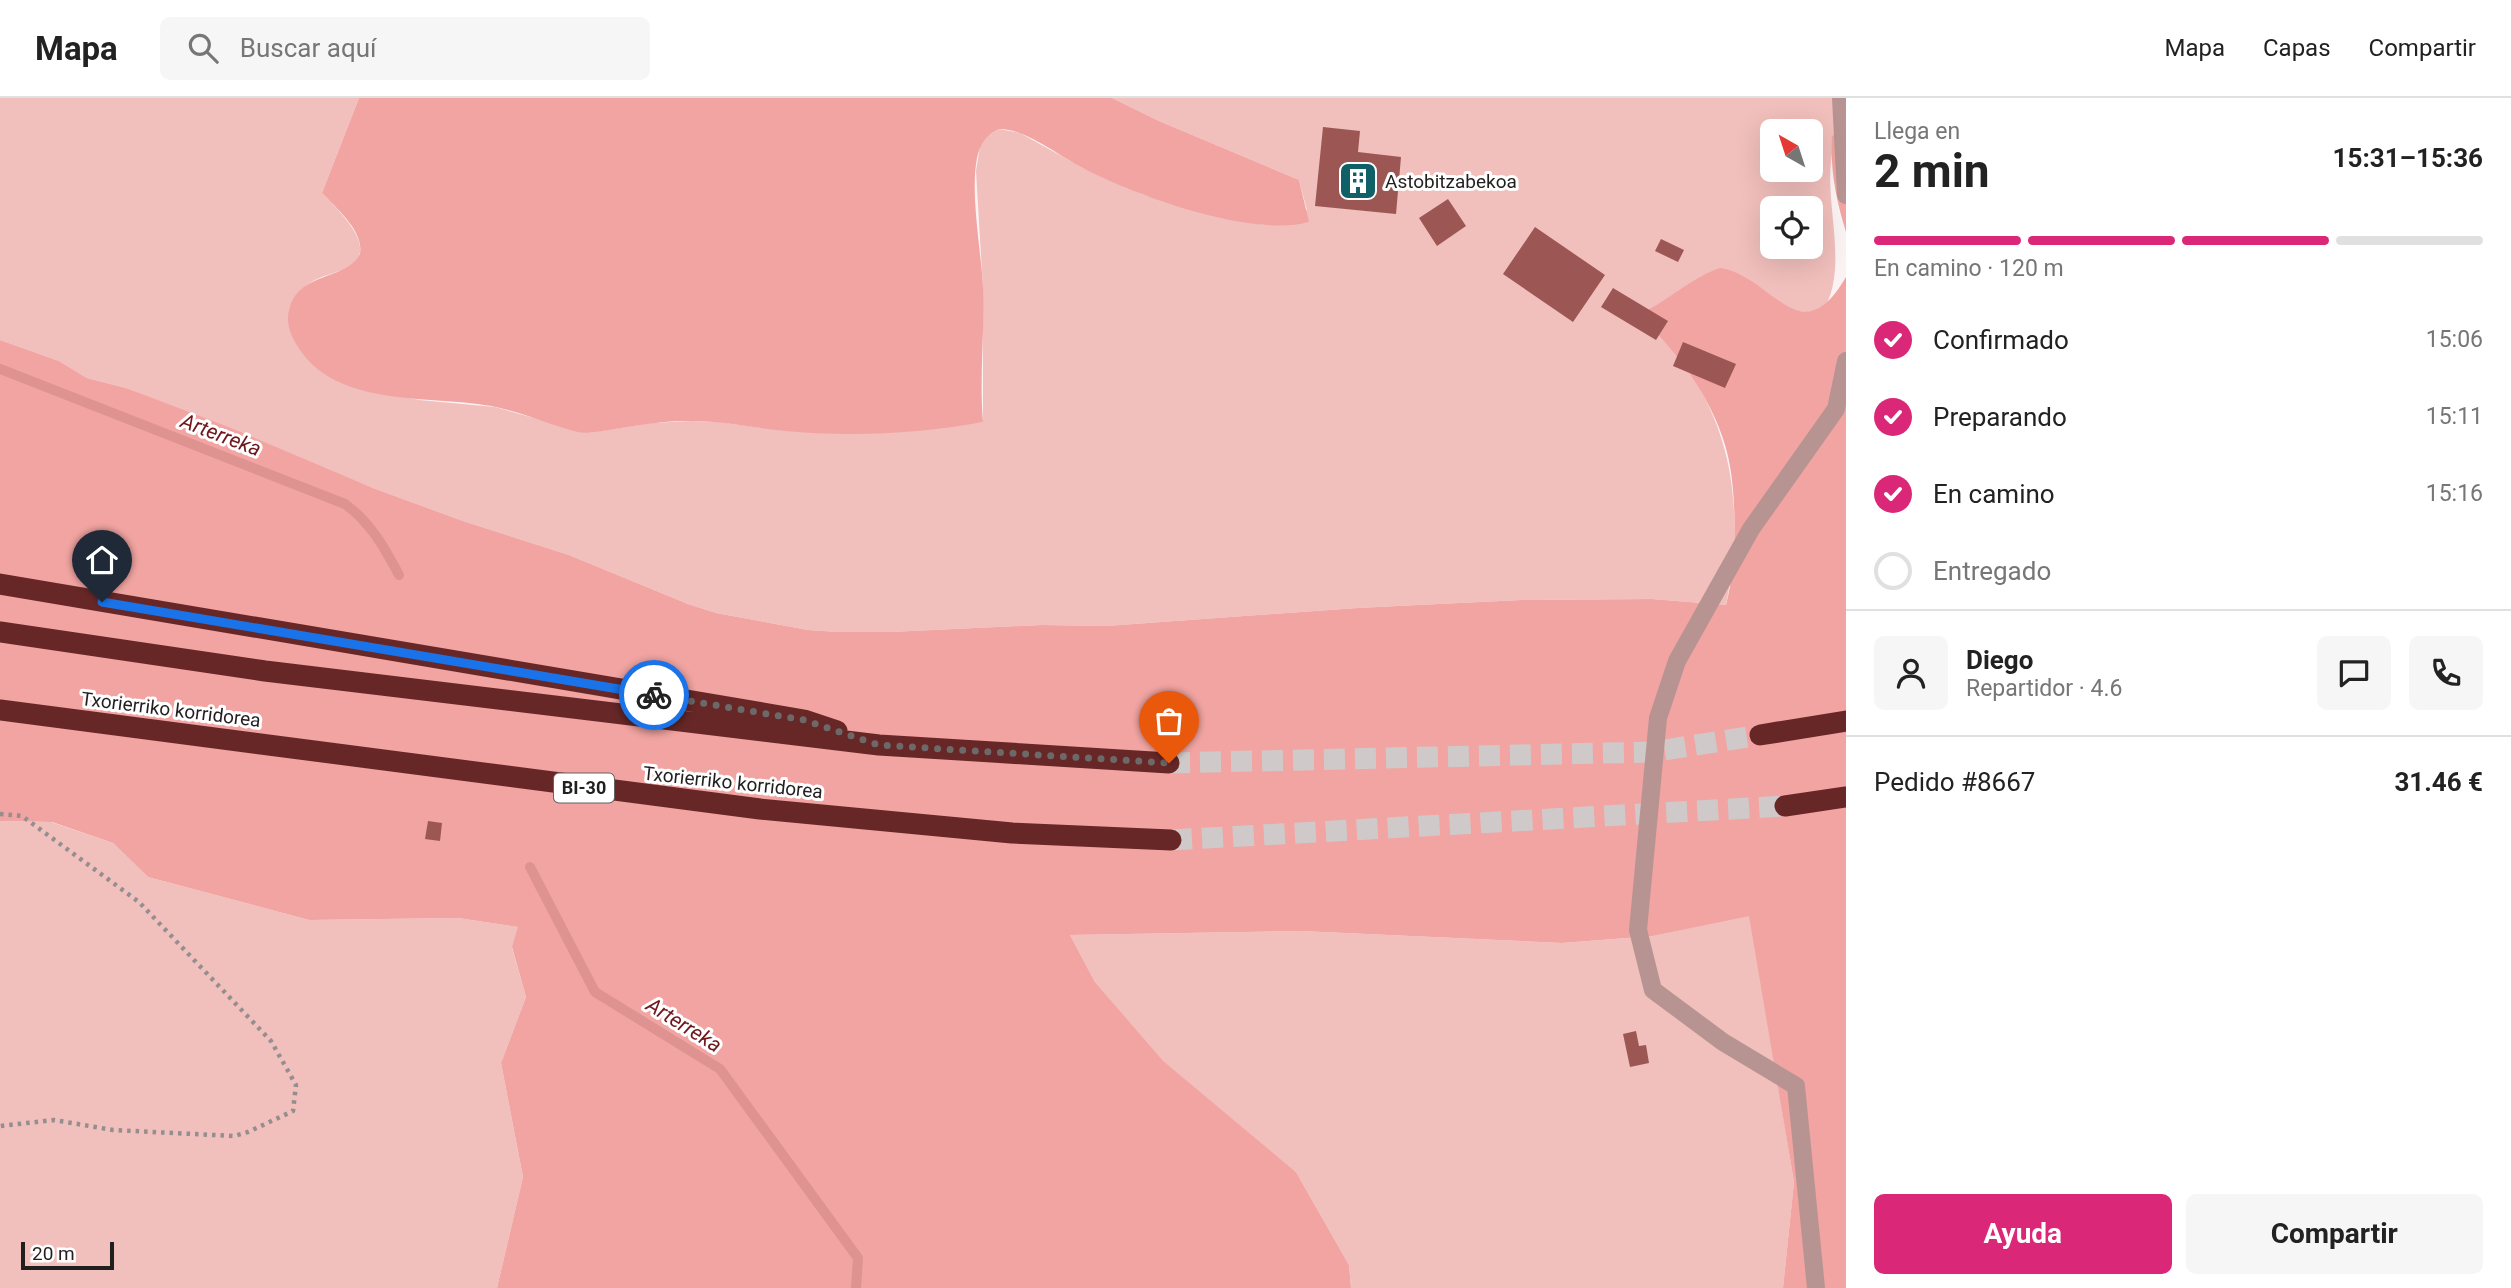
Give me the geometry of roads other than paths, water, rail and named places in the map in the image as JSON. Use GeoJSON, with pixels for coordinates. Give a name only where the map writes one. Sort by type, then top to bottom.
{"type":"FeatureCollection","features":[{"type":"Feature","properties":{"kind":"highway"},"geometry":{"type":"LineString","coordinates":[[0,584],[804,720],[879,745]]}},
{"type":"Feature","properties":{"kind":"highway"},"geometry":{"type":"LineString","coordinates":[[0,632],[265,671],[879,745],[1169,763]]}},
{"type":"Feature","properties":{"kind":"highway","name":"Txorierriko korridorea"},"geometry":{"type":"LineString","coordinates":[[0,710],[760,809],[1012,833],[1171,839]]}},
{"type":"Feature","properties":{"kind":"highway"},"geometry":{"type":"LineString","coordinates":[[1760,735],[1846,721]]}},
{"type":"Feature","properties":{"kind":"highway"},"geometry":{"type":"LineString","coordinates":[[1785,806],[1846,797]]}},
{"type":"Feature","properties":{"kind":"street"},"geometry":{"type":"LineString","coordinates":[[1841,98],[1846,195]]}},
{"type":"Feature","properties":{"kind":"street"},"geometry":{"type":"LineString","coordinates":[[1816,1288],[1796,1086],[1723,1042],[1653,990],[1638,930],[1658,718],[1677,661],[1751,529],[1836,409],[1846,361]]}},
{"type":"Feature","properties":{"kind":"waterway","name":"Arterreka"},"geometry":{"type":"LineString","coordinates":[[0,369],[345,504],[370,527],[399,575]]}},
{"type":"Feature","properties":{"kind":"waterway","name":"Arterreka"},"geometry":{"type":"LineString","coordinates":[[530,867],[595,992],[720,1069],[858,1258],[856,1288]]}},
{"type":"Feature","properties":{"kind":"tunnel"},"geometry":{"type":"LineString","coordinates":[[1169,763],[1652,752],[1760,735]]}},
{"type":"Feature","properties":{"kind":"tunnel"},"geometry":{"type":"LineString","coordinates":[[1171,840],[1785,806]]}},
{"type":"Feature","properties":{"kind":"place","name":"Astobitzabekoa"},"geometry":{"type":"Point","coordinates":[1358,181]}}]}
